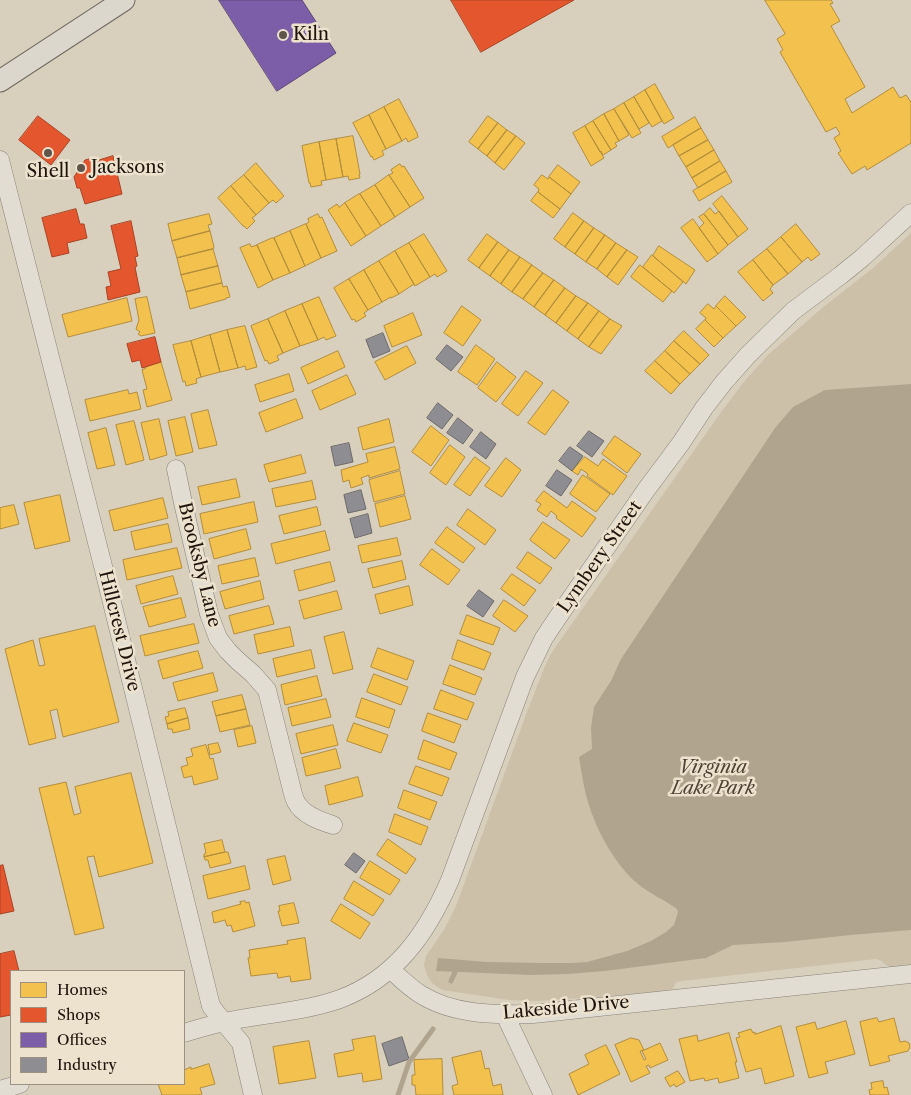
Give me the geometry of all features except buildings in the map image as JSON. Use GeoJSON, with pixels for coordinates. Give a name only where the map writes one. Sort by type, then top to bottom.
{"type":"FeatureCollection","features":[{"type":"Feature","properties":{"kind":"main road"},"geometry":{"type":"LineString","coordinates":[[0,81],[124,0]]}},
{"type":"Feature","properties":{"kind":"street","name":"Hillcrest Drive"},"geometry":{"type":"LineString","coordinates":[[0,160],[103,566],[211,1006],[241,1043],[253,1095]]}},
{"type":"Feature","properties":{"kind":"street","name":"Lymbery Street"},"geometry":{"type":"LineString","coordinates":[[390,970],[409,951],[426,928],[439,905],[525,677],[544,638],[558,617],[724,382],[748,355],[793,311],[841,276],[911,213]]}},
{"type":"Feature","properties":{"kind":"street","name":"Brooksby Lane"},"geometry":{"type":"LineString","coordinates":[[176,469],[209,614],[218,638],[228,652],[253,674],[267,690],[296,803],[319,821],[333,826]]}},
{"type":"Feature","properties":{"kind":"street"},"geometry":{"type":"LineString","coordinates":[[185,1033],[224,1022],[312,1007],[354,993],[371,984],[390,970]]}},
{"type":"Feature","properties":{"kind":"street","name":"Lakeside Drive"},"geometry":{"type":"LineString","coordinates":[[390,970],[420,994],[437,1003],[453,1008],[506,1015],[533,1014],[911,974]]}},
{"type":"Feature","properties":{"kind":"street"},"geometry":{"type":"LineString","coordinates":[[506,1015],[544,1095]]}},
{"type":"Feature","properties":{"kind":"street"},"geometry":{"type":"LineString","coordinates":[[0,1090],[17,1085]]}},
{"type":"Feature","properties":{"kind":"green space","name":"Virginia Lake Park"},"geometry":{"type":"Polygon","coordinates":[[[911,233],[911,965],[892,967],[876,959],[682,981],[676,982],[672,990],[668,992],[539,1001],[509,1000],[442,990],[432,983],[427,975],[424,965],[426,956],[445,928],[456,906],[527,712],[552,652],[743,383],[768,355],[821,309],[873,268],[911,233]]]}},
{"type":"Feature","properties":{"kind":"shaded area","name":"Virginia Lake Park"},"geometry":{"type":"Polygon","coordinates":[[[911,384],[911,930],[733,945],[706,958],[605,971],[530,975],[436,971],[438,958],[487,962],[587,962],[627,951],[651,941],[674,925],[678,912],[677,909],[643,888],[620,866],[594,819],[584,786],[579,757],[592,749],[591,728],[594,707],[611,681],[621,659],[775,428],[793,407],[825,390],[911,384]]]}},
{"type":"Feature","properties":{"kind":"waterway"},"geometry":{"type":"LineString","coordinates":[[451,981],[455,972]]}},
{"type":"Feature","properties":{"kind":"waterway"},"geometry":{"type":"LineString","coordinates":[[398,1095],[409,1062],[433,1029]]}},
{"type":"Feature","properties":{"kind":"place","name":"Kiln"},"geometry":{"type":"Point","coordinates":[283,35]}},
{"type":"Feature","properties":{"kind":"place","name":"Shell"},"geometry":{"type":"Point","coordinates":[48,153]}},
{"type":"Feature","properties":{"kind":"place","name":"Jacksons"},"geometry":{"type":"Point","coordinates":[81,168]}}]}
